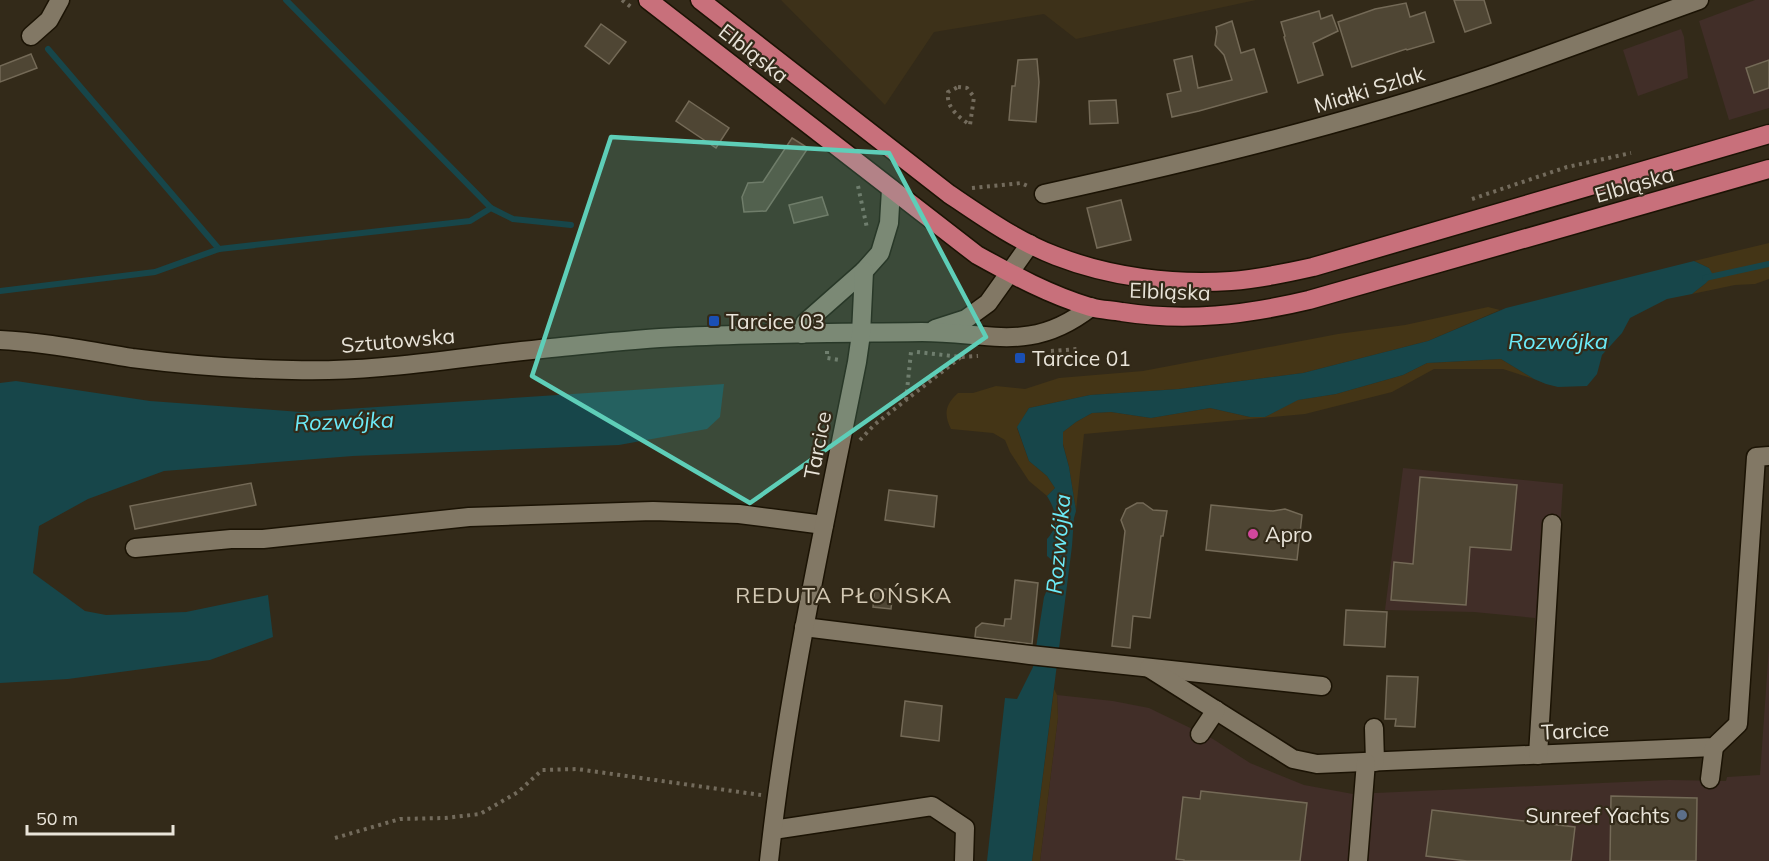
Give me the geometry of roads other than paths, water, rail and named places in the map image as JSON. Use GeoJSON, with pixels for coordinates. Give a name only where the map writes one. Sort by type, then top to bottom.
{"type":"FeatureCollection","features":[{"type":"Feature","properties":{"kind":"main road","name":"Elbląska"},"geometry":{"type":"LineString","coordinates":[[648,0],[977,255],[1010,274],[1057,295],[1091,307],[1143,316],[1184,318],[1267,310],[1320,297],[1769,169]]}},
{"type":"Feature","properties":{"kind":"main road","name":"Elbląska"},"geometry":{"type":"LineString","coordinates":[[700,0],[949,194],[988,221],[1056,256],[1145,278],[1208,282],[1262,278],[1313,267],[1769,134]]}},
{"type":"Feature","properties":{"kind":"street"},"geometry":{"type":"LineString","coordinates":[[31,36],[50,20],[60,0]]}},
{"type":"Feature","properties":{"kind":"street","name":"Miałki Szlak"},"geometry":{"type":"LineString","coordinates":[[1044,194],[1313,130],[1488,76],[1655,7],[1699,0]]}},
{"type":"Feature","properties":{"kind":"street"},"geometry":{"type":"LineString","coordinates":[[802,334],[805,322],[864,271],[880,252],[889,223],[891,189]]}},
{"type":"Feature","properties":{"kind":"street","name":"Sztutowska"},"geometry":{"type":"LineString","coordinates":[[925,332],[966,319],[988,303],[1030,244]]}},
{"type":"Feature","properties":{"kind":"street","name":"Tarcice"},"geometry":{"type":"LineString","coordinates":[[769,861],[776,797],[804,627],[861,334],[864,271]]}},
{"type":"Feature","properties":{"kind":"street","name":"Sztutowska"},"geometry":{"type":"LineString","coordinates":[[0,340],[25,341],[210,368],[296,370],[375,367],[504,352],[675,337],[925,332],[1020,338],[1046,333],[1075,320],[1091,307]]}},
{"type":"Feature","properties":{"kind":"street"},"geometry":{"type":"LineString","coordinates":[[1710,779],[1714,747],[1738,724],[1755,457],[1769,456]]}},
{"type":"Feature","properties":{"kind":"street"},"geometry":{"type":"LineString","coordinates":[[135,548],[231,539],[263,539],[469,517],[653,511],[739,514],[824,525]]}},
{"type":"Feature","properties":{"kind":"street"},"geometry":{"type":"LineString","coordinates":[[1538,755],[1552,524]]}},
{"type":"Feature","properties":{"kind":"street","name":"Tarcice"},"geometry":{"type":"LineString","coordinates":[[804,627],[1065,659],[1323,686]]}},
{"type":"Feature","properties":{"kind":"street","name":"Tarcice"},"geometry":{"type":"LineString","coordinates":[[1149,668],[1293,759],[1317,764],[1714,747]]}},
{"type":"Feature","properties":{"kind":"street"},"geometry":{"type":"LineString","coordinates":[[1200,734],[1216,710]]}},
{"type":"Feature","properties":{"kind":"street"},"geometry":{"type":"LineString","coordinates":[[1358,861],[1374,728]]}},
{"type":"Feature","properties":{"kind":"street"},"geometry":{"type":"LineString","coordinates":[[773,830],[932,806],[965,828],[964,861]]}},
{"type":"Feature","properties":{"kind":"water","name":"Rozwójka"},"geometry":{"type":"Polygon","coordinates":[[[1694,261],[1709,268],[1713,275],[1692,294],[1667,299],[1630,318],[1622,333],[1602,355],[1597,374],[1587,386],[1558,387],[1546,384],[1501,359],[1427,363],[1403,375],[1336,394],[1298,400],[1265,417],[1250,417],[1210,408],[1151,418],[1111,412],[1092,413],[1063,432],[1063,445],[1076,511],[1032,861],[987,861],[1005,698],[1017,699],[1033,667],[1044,597],[1052,578],[1053,561],[1047,556],[1047,539],[1054,529],[1055,518],[1053,507],[1047,496],[1055,488],[1047,476],[1029,461],[1017,427],[1029,408],[1090,395],[1179,389],[1303,373],[1428,341],[1506,308],[1694,261]]]}},
{"type":"Feature","properties":{"kind":"water"},"geometry":{"type":"Polygon","coordinates":[[[16,381],[150,401],[301,412],[724,384],[720,417],[707,429],[619,445],[353,456],[164,471],[88,499],[39,526],[33,573],[85,611],[106,615],[186,612],[268,595],[273,637],[210,660],[68,679],[0,683],[0,383],[16,381]]]}},
{"type":"Feature","properties":{"kind":"waterway"},"geometry":{"type":"LineString","coordinates":[[286,0],[491,208]]}},
{"type":"Feature","properties":{"kind":"waterway"},"geometry":{"type":"LineString","coordinates":[[48,49],[219,249]]}},
{"type":"Feature","properties":{"kind":"waterway"},"geometry":{"type":"LineString","coordinates":[[0,291],[155,272],[219,249],[470,221],[491,208],[513,219],[571,225]]}},
{"type":"Feature","properties":{"kind":"waterway","name":"Rozwójka"},"geometry":{"type":"LineString","coordinates":[[1705,278],[1769,264]]}},
{"type":"Feature","properties":{"kind":"place","name":"Tarcice 03"},"geometry":{"type":"Point","coordinates":[714,321]}},
{"type":"Feature","properties":{"kind":"place","name":"Tarcice 01"},"geometry":{"type":"Point","coordinates":[1020,358]}},
{"type":"Feature","properties":{"kind":"place","name":"Apro"},"geometry":{"type":"Point","coordinates":[1253,534]}},
{"type":"Feature","properties":{"kind":"place","name":"Sunreef Yachts"},"geometry":{"type":"Point","coordinates":[1682,815]}},
{"type":"Feature","properties":{"kind":"district","name":"REDUTA PŁOŃSKA"},"geometry":{"type":"Point","coordinates":[844,595]}}]}
